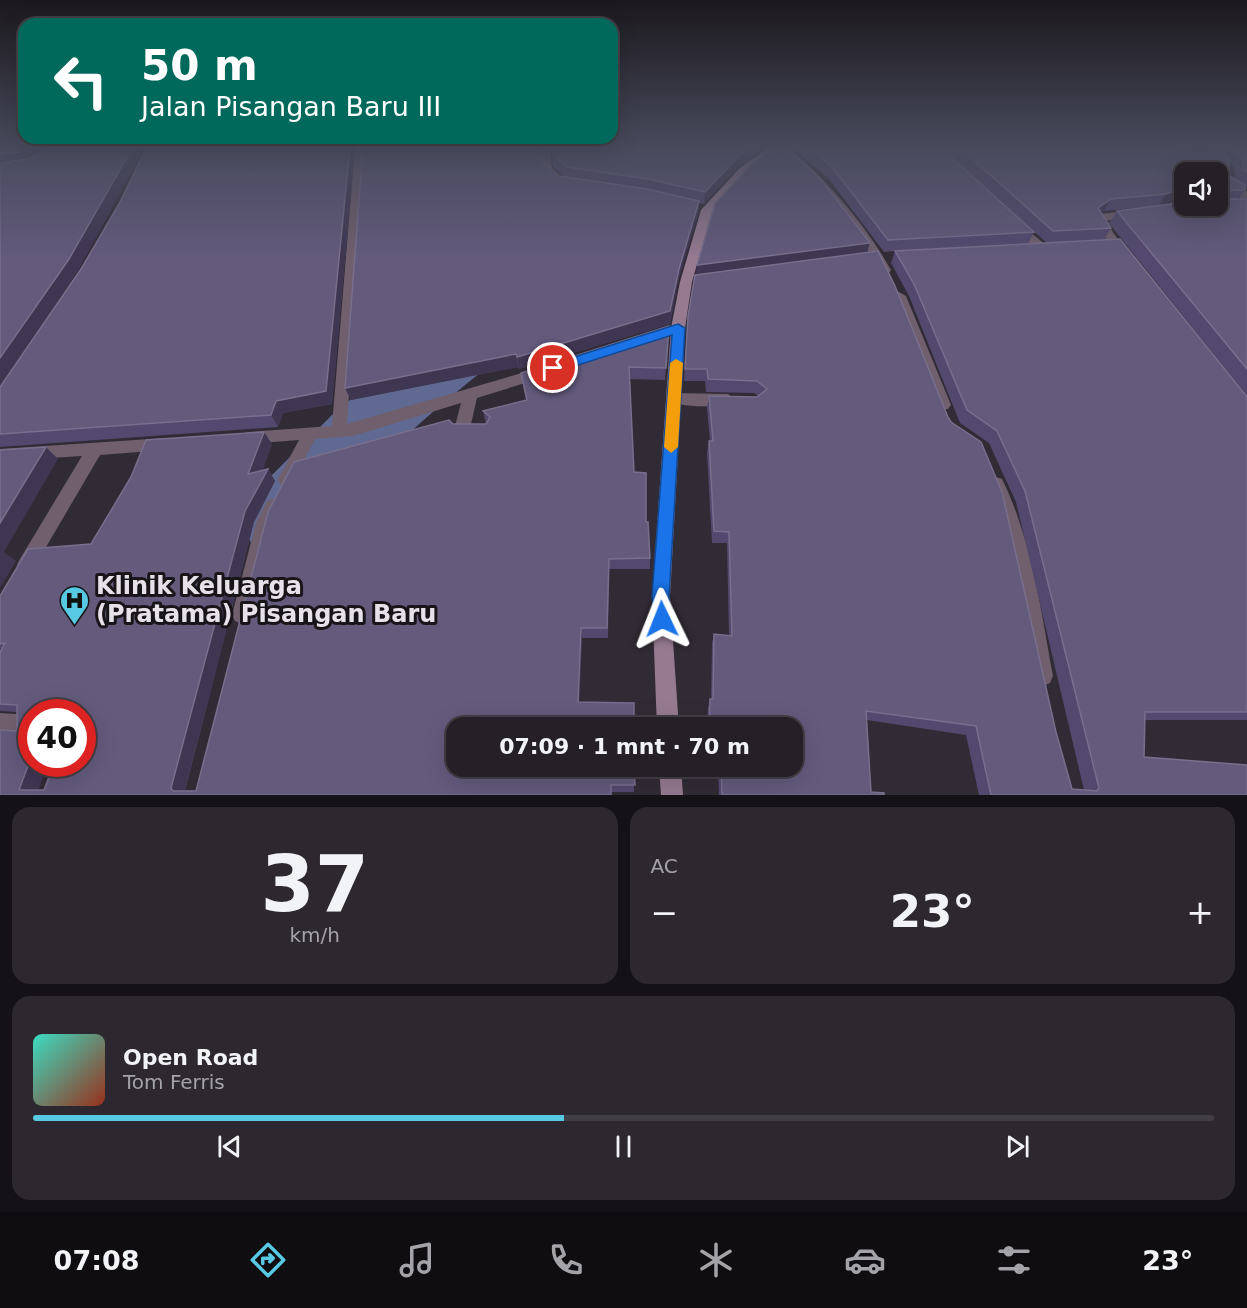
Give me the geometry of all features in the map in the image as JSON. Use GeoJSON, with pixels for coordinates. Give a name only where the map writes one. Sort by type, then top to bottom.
{"type":"FeatureCollection","features":[{"type":"Feature","properties":{"kind":"street"},"geometry":{"type":"LineString","coordinates":[[346,431],[342,359],[356,233],[358,184]]}},
{"type":"Feature","properties":{"kind":"street"},"geometry":{"type":"LineString","coordinates":[[565,184],[572,185]]}},
{"type":"Feature","properties":{"kind":"street"},"geometry":{"type":"LineString","coordinates":[[667,717],[661,597],[674,399],[673,330],[691,281],[703,209],[729,184]]}},
{"type":"Feature","properties":{"kind":"street"},"geometry":{"type":"LineString","coordinates":[[825,184],[884,257],[950,423]]}},
{"type":"Feature","properties":{"kind":"street"},"geometry":{"type":"LineString","coordinates":[[1228,207],[1245,207],[1246,194],[1231,188]]}},
{"type":"Feature","properties":{"kind":"street"},"geometry":{"type":"LineString","coordinates":[[1114,248],[1100,220],[1104,216],[1150,212]]}},
{"type":"Feature","properties":{"kind":"street"},"geometry":{"type":"LineString","coordinates":[[1007,216],[1043,249]]}},
{"type":"Feature","properties":{"kind":"street"},"geometry":{"type":"LineString","coordinates":[[1022,250],[1064,248]]}},
{"type":"Feature","properties":{"kind":"street"},"geometry":{"type":"LineString","coordinates":[[860,258],[884,257]]}},
{"type":"Feature","properties":{"kind":"street"},"geometry":{"type":"LineString","coordinates":[[226,440],[346,431],[374,425],[558,367]]}},
{"type":"Feature","properties":{"kind":"street"},"geometry":{"type":"LineString","coordinates":[[470,394],[462,430],[483,430]]}},
{"type":"Feature","properties":{"kind":"street"},"geometry":{"type":"LineString","coordinates":[[674,399],[743,400]]}},
{"type":"Feature","properties":{"kind":"street"},"geometry":{"type":"LineString","coordinates":[[237,634],[265,523],[310,434]]}},
{"type":"Feature","properties":{"kind":"street"},"geometry":{"type":"LineString","coordinates":[[0,454],[178,443]]}},
{"type":"Feature","properties":{"kind":"street"},"geometry":{"type":"LineString","coordinates":[[18,580],[95,449]]}},
{"type":"Feature","properties":{"kind":"street"},"geometry":{"type":"LineString","coordinates":[[991,472],[1005,504],[1010,524],[1047,697]]}},
{"type":"Feature","properties":{"kind":"street"},"geometry":{"type":"LineString","coordinates":[[0,724],[18,725]]}},
{"type":"Feature","properties":{"kind":"street"},"geometry":{"type":"LineString","coordinates":[[671,777],[672,795]]}},
{"type":"Feature","properties":{"kind":"building"},"geometry":{"type":"Polygon","coordinates":[[[0,184],[112,184],[69,259],[0,358],[0,184]]]}},
{"type":"Feature","properties":{"kind":"building"},"geometry":{"type":"Polygon","coordinates":[[[129,184],[346,184],[326,391],[276,401],[271,415],[0,434],[0,387],[81,269],[129,184]]]}},
{"type":"Feature","properties":{"kind":"building"},"geometry":{"type":"Polygon","coordinates":[[[360,184],[614,184],[699,201],[679,269],[670,311],[517,357],[516,354],[345,388],[360,184]]]}},
{"type":"Feature","properties":{"kind":"building"},"geometry":{"type":"Polygon","coordinates":[[[670,184],[712,184],[705,192],[670,184]]]}},
{"type":"Feature","properties":{"kind":"building"},"geometry":{"type":"Polygon","coordinates":[[[733,184],[824,184],[870,243],[697,265],[715,203],[733,184]]]}},
{"type":"Feature","properties":{"kind":"building"},"geometry":{"type":"Polygon","coordinates":[[[845,184],[981,184],[1034,232],[888,240],[845,184]]]}},
{"type":"Feature","properties":{"kind":"building"},"geometry":{"type":"Polygon","coordinates":[[[1001,184],[1174,184],[1174,191],[1166,194],[1111,199],[1098,208],[1111,228],[1053,231],[1001,184]]]}},
{"type":"Feature","properties":{"kind":"building"},"geometry":{"type":"Polygon","coordinates":[[[1228,184],[1244,184],[1245,190],[1228,191],[1228,184]]]}},
{"type":"Feature","properties":{"kind":"building"},"geometry":{"type":"Polygon","coordinates":[[[1228,199],[1247,199],[1247,369],[1117,211],[1174,202],[1174,216],[1228,216],[1228,199]]]}},
{"type":"Feature","properties":{"kind":"building"},"geometry":{"type":"Polygon","coordinates":[[[1120,239],[1247,397],[1247,712],[1145,712],[1144,757],[1247,765],[1247,795],[991,795],[976,726],[866,711],[871,792],[884,793],[884,795],[722,795],[721,777],[803,777],[803,717],[709,717],[710,699],[713,699],[714,634],[732,636],[729,532],[714,531],[709,441],[713,441],[709,396],[757,397],[767,389],[757,381],[708,379],[707,369],[685,369],[688,316],[695,275],[878,251],[895,286],[948,417],[951,422],[981,442],[1002,492],[1056,732],[1072,789],[1097,791],[1099,788],[1025,491],[997,431],[967,410],[914,284],[895,251],[1120,239]]]}},
{"type":"Feature","properties":{"kind":"building"},"geometry":{"type":"Polygon","coordinates":[[[669,326],[666,368],[629,367],[634,472],[646,473],[646,522],[648,522],[650,558],[609,559],[607,628],[581,628],[578,702],[634,703],[634,717],[446,717],[446,777],[635,777],[635,785],[611,785],[611,795],[0,795],[0,730],[17,731],[17,705],[0,704],[0,653],[5,643],[0,644],[0,596],[28,549],[91,544],[131,477],[146,440],[264,432],[248,474],[268,469],[245,511],[171,788],[173,791],[196,791],[268,512],[294,462],[449,420],[453,424],[486,424],[490,417],[483,411],[527,400],[521,373],[669,326]]]}},
{"type":"Feature","properties":{"kind":"building"},"geometry":{"type":"Polygon","coordinates":[[[46,447],[0,523],[0,450],[46,447]]]}},
{"type":"Feature","properties":{"kind":"waterway"},"geometry":{"type":"LineString","coordinates":[[286,527],[301,499],[341,454],[404,396],[495,326]]}},
{"type":"Feature","properties":{"kind":"slow traffic"},"geometry":{"type":"LineString","coordinates":[[671,447],[676,363]]}},
{"type":"Feature","properties":{"kind":"place","name":"Klinik Keluarga (Pratama) Pisangan Baru"},"geometry":{"type":"Point","coordinates":[75,626]}},
{"type":"Feature","properties":{"kind":"route"},"geometry":{"type":"LineString","coordinates":[[553,368],[678,328],[661,597],[662,619]]}}]}
